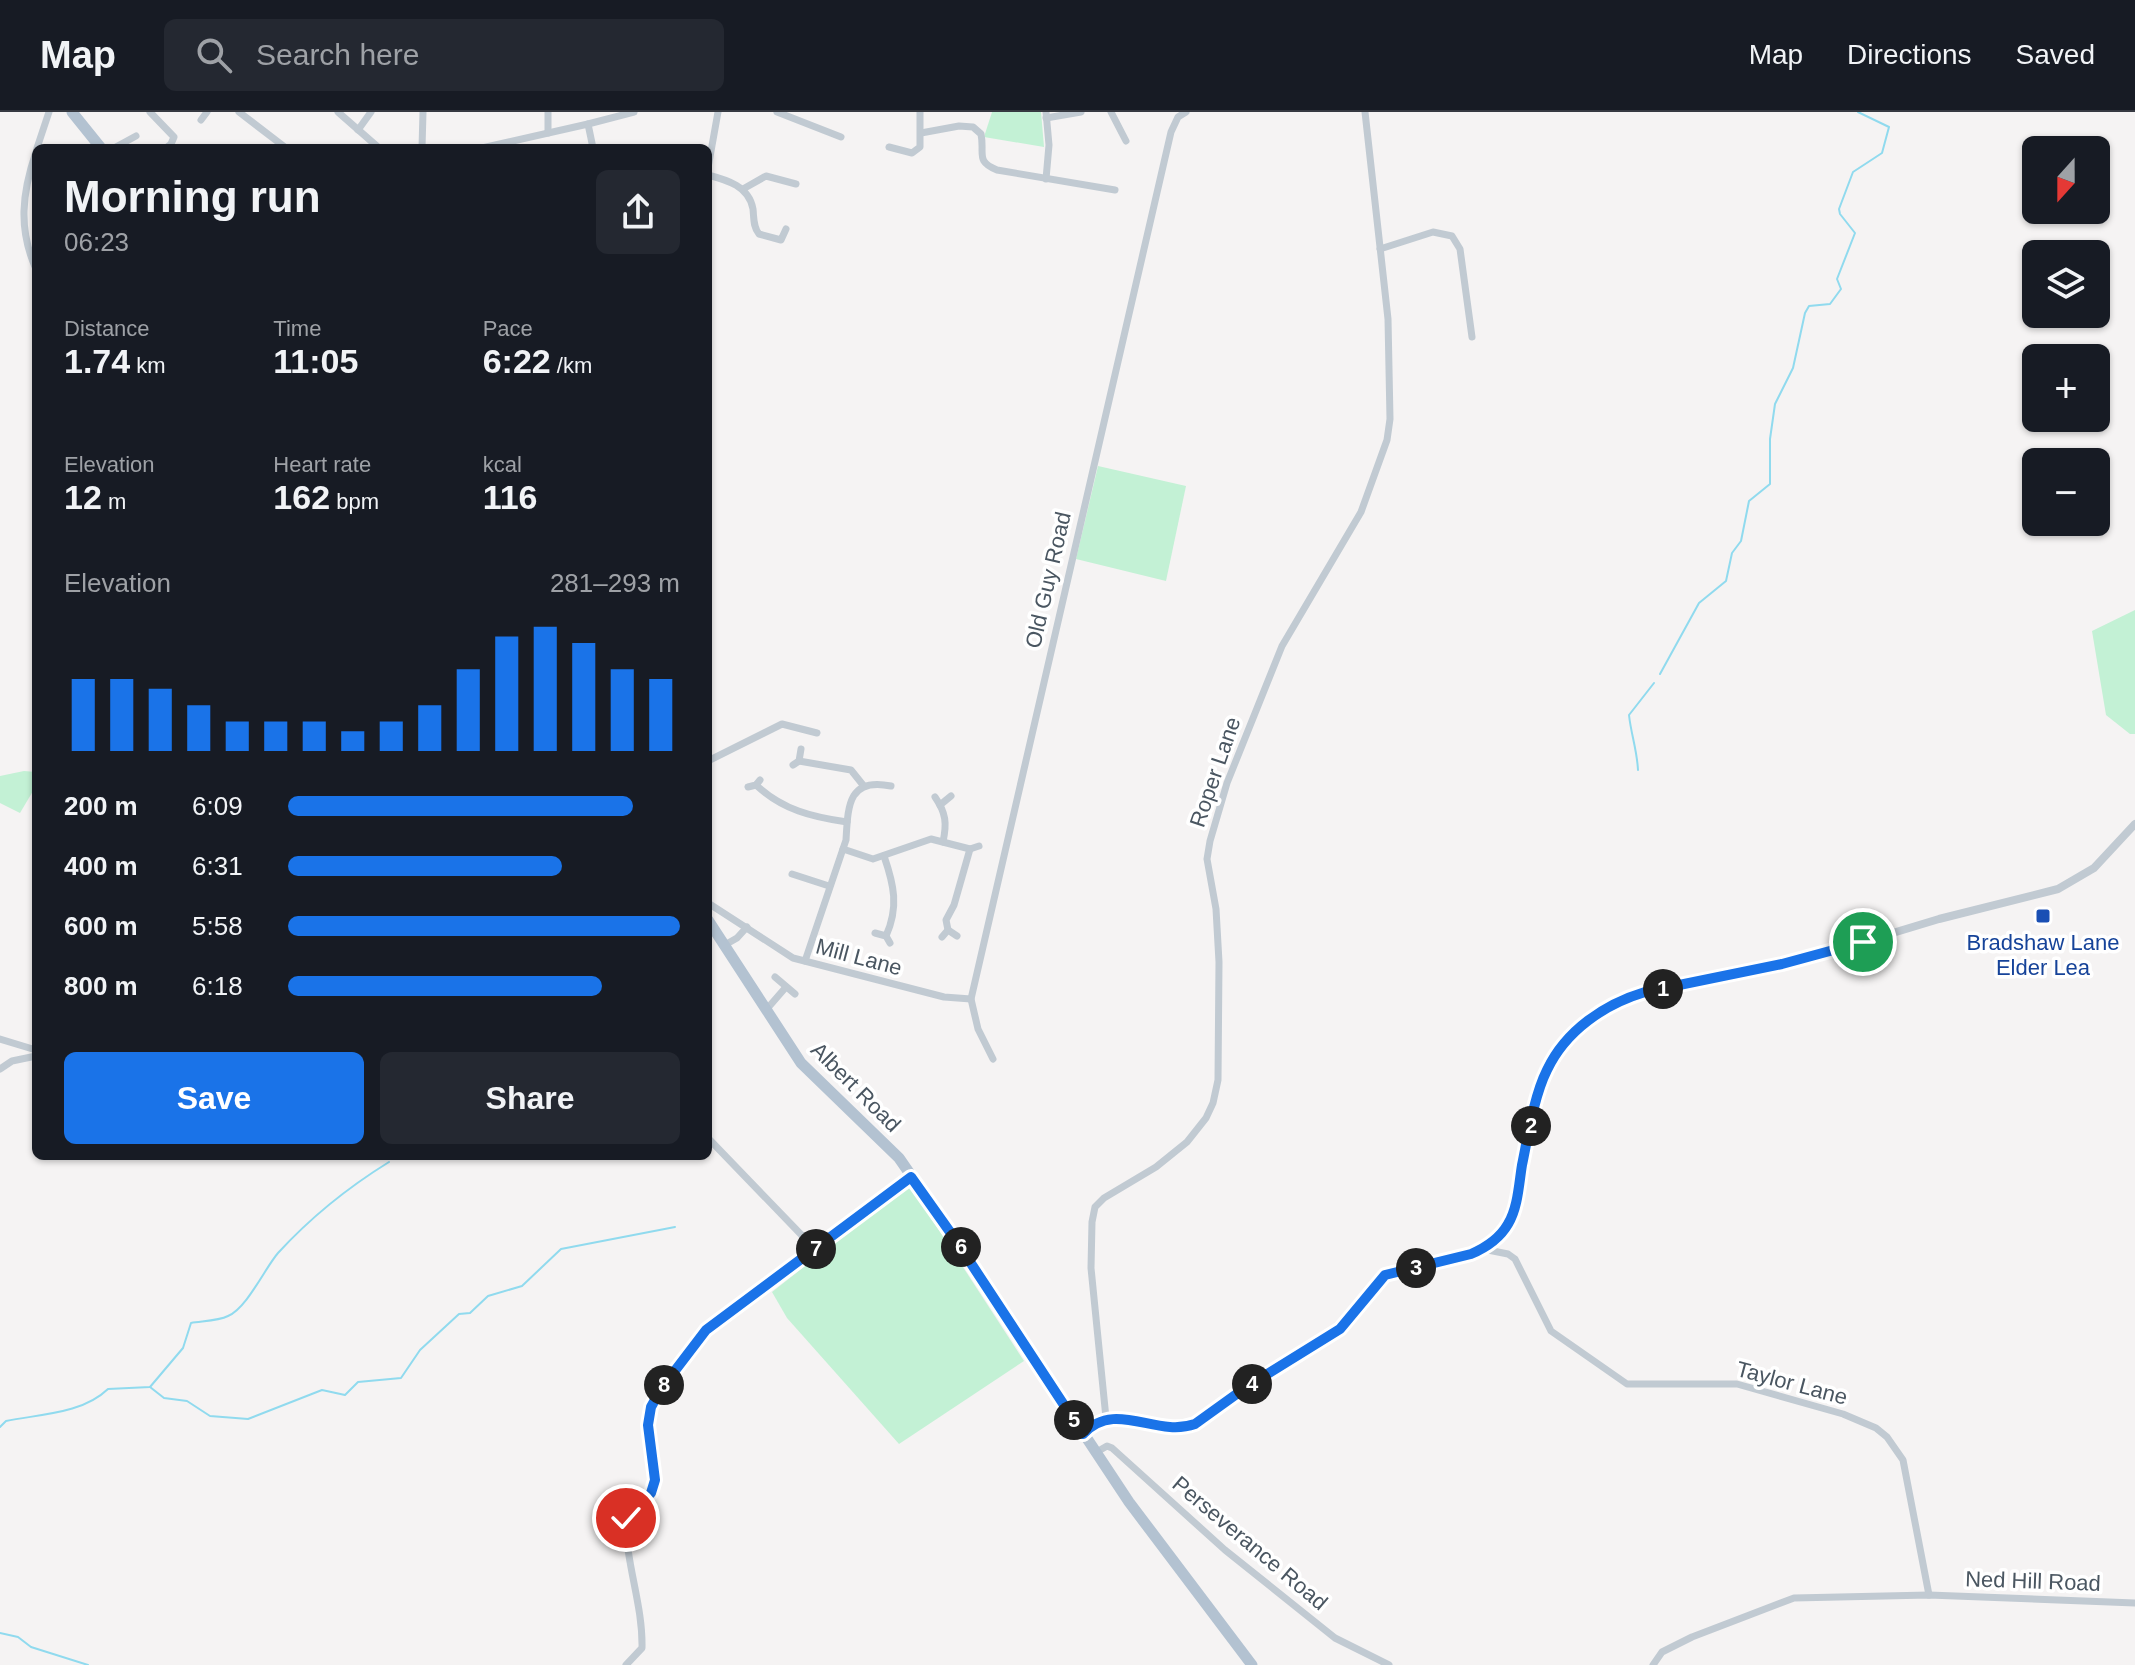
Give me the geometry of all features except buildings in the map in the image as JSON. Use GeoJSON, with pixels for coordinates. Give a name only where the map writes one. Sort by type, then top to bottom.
{"type":"FeatureCollection","features":[{"type":"Feature","properties":{"kind":"main road"},"geometry":{"type":"LineString","coordinates":[[72,112],[98,144]]}},
{"type":"Feature","properties":{"kind":"main road","name":"Albert Road"},"geometry":{"type":"LineString","coordinates":[[712,927],[801,1063],[897,1156],[1129,1502],[1252,1665]]}},
{"type":"Feature","properties":{"kind":"street"},"geometry":{"type":"LineString","coordinates":[[39,144],[49,112]]}},
{"type":"Feature","properties":{"kind":"street"},"geometry":{"type":"LineString","coordinates":[[150,112],[174,137],[170,144]]}},
{"type":"Feature","properties":{"kind":"street"},"geometry":{"type":"LineString","coordinates":[[201,120],[207,112]]}},
{"type":"Feature","properties":{"kind":"street"},"geometry":{"type":"LineString","coordinates":[[239,112],[281,144]]}},
{"type":"Feature","properties":{"kind":"street"},"geometry":{"type":"LineString","coordinates":[[338,112],[374,144]]}},
{"type":"Feature","properties":{"kind":"street"},"geometry":{"type":"LineString","coordinates":[[358,130],[371,112]]}},
{"type":"Feature","properties":{"kind":"street"},"geometry":{"type":"LineString","coordinates":[[422,144],[423,112]]}},
{"type":"Feature","properties":{"kind":"street"},"geometry":{"type":"LineString","coordinates":[[548,112],[548,133]]}},
{"type":"Feature","properties":{"kind":"street"},"geometry":{"type":"LineString","coordinates":[[500,144],[634,112]]}},
{"type":"Feature","properties":{"kind":"street"},"geometry":{"type":"LineString","coordinates":[[712,146],[718,112]]}},
{"type":"Feature","properties":{"kind":"street"},"geometry":{"type":"LineString","coordinates":[[780,112],[841,137]]}},
{"type":"Feature","properties":{"kind":"street"},"geometry":{"type":"LineString","coordinates":[[889,147],[912,153],[920,147],[920,112]]}},
{"type":"Feature","properties":{"kind":"street"},"geometry":{"type":"LineString","coordinates":[[1046,179],[1049,145],[1046,115],[1081,112]]}},
{"type":"Feature","properties":{"kind":"street"},"geometry":{"type":"LineString","coordinates":[[1111,112],[1126,141]]}},
{"type":"Feature","properties":{"kind":"street","name":"Old Guy Road"},"geometry":{"type":"LineString","coordinates":[[993,1059],[978,1029],[971,999],[1171,132],[1178,117],[1186,112]]}},
{"type":"Feature","properties":{"kind":"street","name":"Roper Lane"},"geometry":{"type":"LineString","coordinates":[[1106,1418],[1091,1268],[1095,1207],[1104,1198],[1156,1167],[1187,1142],[1206,1118],[1213,1103],[1218,1080],[1219,962],[1216,909],[1207,859],[1210,841],[1236,757],[1282,646],[1361,512],[1387,440],[1390,402],[1388,319],[1365,112]]}},
{"type":"Feature","properties":{"kind":"street"},"geometry":{"type":"LineString","coordinates":[[588,124],[592,144]]}},
{"type":"Feature","properties":{"kind":"street"},"geometry":{"type":"LineString","coordinates":[[921,133],[959,126],[973,127],[981,134],[985,165],[1115,190]]}},
{"type":"Feature","properties":{"kind":"street"},"geometry":{"type":"LineString","coordinates":[[121,144],[136,136]]}},
{"type":"Feature","properties":{"kind":"street"},"geometry":{"type":"LineString","coordinates":[[32,168],[22,223],[32,259]]}},
{"type":"Feature","properties":{"kind":"street"},"geometry":{"type":"LineString","coordinates":[[743,189],[766,176],[796,184]]}},
{"type":"Feature","properties":{"kind":"street"},"geometry":{"type":"LineString","coordinates":[[712,177],[743,189],[752,203],[755,229],[759,234],[781,243],[786,229]]}},
{"type":"Feature","properties":{"kind":"street"},"geometry":{"type":"LineString","coordinates":[[1380,249],[1433,232],[1452,236],[1460,249],[1472,337]]}},
{"type":"Feature","properties":{"kind":"street"},"geometry":{"type":"LineString","coordinates":[[1469,316],[1480,315]]}},
{"type":"Feature","properties":{"kind":"street"},"geometry":{"type":"LineString","coordinates":[[712,759],[782,724],[817,733]]}},
{"type":"Feature","properties":{"kind":"street"},"geometry":{"type":"LineString","coordinates":[[801,749],[796,763],[851,770],[863,785]]}},
{"type":"Feature","properties":{"kind":"street"},"geometry":{"type":"LineString","coordinates":[[805,961],[843,849],[852,799],[863,785],[874,782],[885,788]]}},
{"type":"Feature","properties":{"kind":"street"},"geometry":{"type":"LineString","coordinates":[[755,784],[790,810],[847,822]]}},
{"type":"Feature","properties":{"kind":"street"},"geometry":{"type":"LineString","coordinates":[[940,805],[951,796]]}},
{"type":"Feature","properties":{"kind":"street"},"geometry":{"type":"LineString","coordinates":[[935,797],[947,824],[943,842]]}},
{"type":"Feature","properties":{"kind":"street"},"geometry":{"type":"LineString","coordinates":[[1083,1434],[1093,1423],[1106,1418],[1177,1428],[1195,1424],[1245,1388],[1340,1329],[1385,1275],[1452,1260],[1483,1249],[1506,1228],[1513,1214],[1546,1070],[1581,1027],[1606,1007],[1645,992],[1810,958],[1936,920],[2058,889],[2094,868],[2135,824]]}},
{"type":"Feature","properties":{"kind":"street"},"geometry":{"type":"LineString","coordinates":[[843,849],[873,859],[922,840],[931,839],[970,849],[979,846]]}},
{"type":"Feature","properties":{"kind":"street"},"geometry":{"type":"LineString","coordinates":[[957,936],[945,933],[946,920],[954,905],[970,849]]}},
{"type":"Feature","properties":{"kind":"street"},"geometry":{"type":"LineString","coordinates":[[875,933],[888,939],[893,922],[894,888],[884,856]]}},
{"type":"Feature","properties":{"kind":"street"},"geometry":{"type":"LineString","coordinates":[[792,874],[829,886]]}},
{"type":"Feature","properties":{"kind":"street","name":"Mill Lane"},"geometry":{"type":"LineString","coordinates":[[712,905],[793,958],[944,997],[971,999]]}},
{"type":"Feature","properties":{"kind":"street"},"geometry":{"type":"LineString","coordinates":[[723,946],[737,938],[747,927]]}},
{"type":"Feature","properties":{"kind":"street"},"geometry":{"type":"LineString","coordinates":[[775,977],[795,994]]}},
{"type":"Feature","properties":{"kind":"street"},"geometry":{"type":"LineString","coordinates":[[766,1010],[786,987]]}},
{"type":"Feature","properties":{"kind":"street"},"geometry":{"type":"LineString","coordinates":[[0,1039],[32,1051]]}},
{"type":"Feature","properties":{"kind":"street"},"geometry":{"type":"LineString","coordinates":[[0,1069],[32,1054]]}},
{"type":"Feature","properties":{"kind":"street"},"geometry":{"type":"LineString","coordinates":[[712,1142],[815,1249]]}},
{"type":"Feature","properties":{"kind":"street"},"geometry":{"type":"LineString","coordinates":[[740,1171],[750,1164]]}},
{"type":"Feature","properties":{"kind":"street"},"geometry":{"type":"LineString","coordinates":[[626,1665],[642,1648],[642,1631],[627,1551],[626,1518],[651,1493],[655,1480],[648,1425],[651,1407],[661,1389],[706,1330],[911,1177]]}},
{"type":"Feature","properties":{"kind":"street","name":"Taylor Lane"},"geometry":{"type":"LineString","coordinates":[[1483,1249],[1508,1254],[1515,1259],[1551,1331],[1627,1384],[1737,1384],[1843,1414],[1876,1428],[1887,1437],[1903,1460],[1929,1595]]}},
{"type":"Feature","properties":{"kind":"street","name":"Perseverance Road"},"geometry":{"type":"LineString","coordinates":[[1095,1453],[1107,1446],[1112,1448],[1225,1550],[1335,1638],[1389,1665]]}},
{"type":"Feature","properties":{"kind":"street"},"geometry":{"type":"LineString","coordinates":[[1653,1665],[1662,1652],[1692,1637],[1794,1598],[1929,1595]]}},
{"type":"Feature","properties":{"kind":"street","name":"Ned Hill Road"},"geometry":{"type":"LineString","coordinates":[[1929,1595],[2135,1603]]}},
{"type":"Feature","properties":{"kind":"green space"},"geometry":{"type":"Polygon","coordinates":[[[992,112],[1041,112],[1044,147],[984,137],[992,112]]]}},
{"type":"Feature","properties":{"kind":"green space"},"geometry":{"type":"Polygon","coordinates":[[[1098,466],[1186,486],[1166,581],[1076,559],[1098,466]]]}},
{"type":"Feature","properties":{"kind":"green space"},"geometry":{"type":"Polygon","coordinates":[[[2135,610],[2135,734],[2130,734],[2106,715],[2092,631],[2135,610]]]}},
{"type":"Feature","properties":{"kind":"green space"},"geometry":{"type":"Polygon","coordinates":[[[32,772],[32,793],[20,813],[0,803],[0,776],[32,772]]]}},
{"type":"Feature","properties":{"kind":"green space"},"geometry":{"type":"Polygon","coordinates":[[[909,1184],[1024,1361],[899,1444],[787,1318],[772,1292],[909,1184]]]}},
{"type":"Feature","properties":{"kind":"waterway"},"geometry":{"type":"LineString","coordinates":[[1660,674],[1699,603],[1726,581],[1732,553],[1741,541],[1749,501],[1770,484],[1770,439],[1775,404],[1793,368],[1805,313],[1809,306],[1830,304],[1841,289],[1837,279],[1855,233],[1839,209],[1853,172],[1882,153],[1889,127],[1858,112]]}},
{"type":"Feature","properties":{"kind":"waterway"},"geometry":{"type":"LineString","coordinates":[[1638,770],[1629,715],[1654,683]]}},
{"type":"Feature","properties":{"kind":"waterway"},"geometry":{"type":"LineString","coordinates":[[0,1427],[6,1421],[86,1404],[108,1389],[150,1387],[183,1348],[191,1323],[220,1319],[235,1312],[249,1297],[278,1253],[303,1227],[344,1193],[389,1162]]}},
{"type":"Feature","properties":{"kind":"waterway"},"geometry":{"type":"LineString","coordinates":[[150,1387],[164,1398],[187,1401],[210,1416],[248,1419],[322,1390],[345,1395],[358,1382],[401,1378],[420,1350],[459,1314],[470,1313],[488,1296],[522,1286],[561,1249],[675,1227]]}},
{"type":"Feature","properties":{"kind":"waterway"},"geometry":{"type":"LineString","coordinates":[[0,1633],[18,1637],[31,1647],[88,1665]]}},
{"type":"Feature","properties":{"kind":"place","name":"Bradshaw Lane Elder Lea"},"geometry":{"type":"Point","coordinates":[2043,916]}},
{"type":"Feature","properties":{"kind":"route"},"geometry":{"type":"LineString","coordinates":[[626,1518],[651,1493],[655,1480],[648,1425],[651,1407],[706,1330],[911,1177],[1083,1434],[1093,1423],[1106,1418],[1185,1427],[1195,1424],[1245,1388],[1340,1329],[1385,1275],[1471,1254],[1483,1249],[1502,1233],[1513,1214],[1546,1070],[1593,1016],[1606,1007],[1645,992],[1810,958],[1863,942]]}}]}
